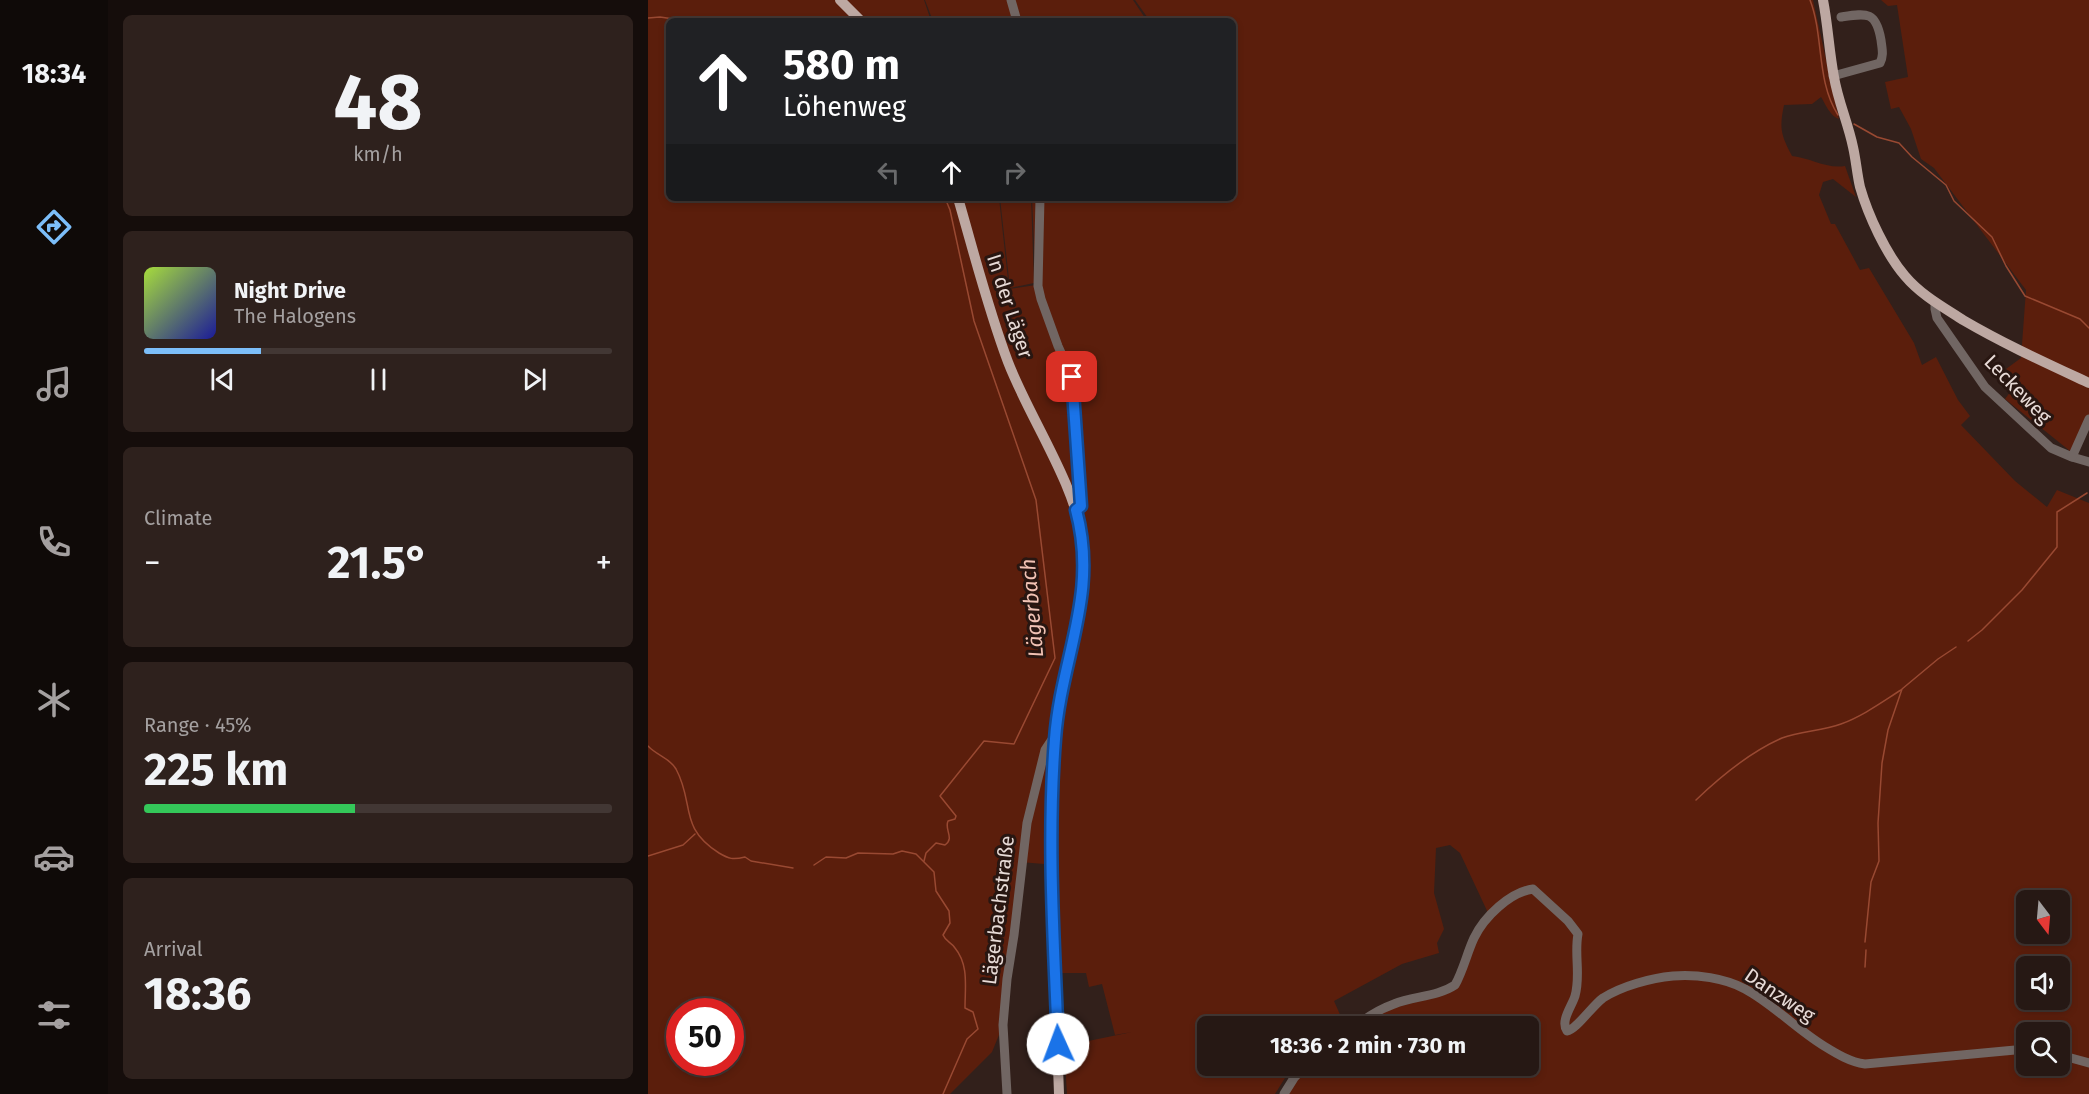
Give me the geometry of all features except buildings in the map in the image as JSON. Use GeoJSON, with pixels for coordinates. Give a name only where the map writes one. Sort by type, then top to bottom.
{"type":"FeatureCollection","features":[{"type":"Feature","properties":{"kind":"main road"},"geometry":{"type":"LineString","coordinates":[[840,0],[858,18]]}},
{"type":"Feature","properties":{"kind":"main road"},"geometry":{"type":"LineString","coordinates":[[1823,0],[1829,28],[1833,76],[1839,104],[1853,146],[1861,189],[1869,211],[1899,268],[1906,278],[1935,303],[2002,342],[2089,383]]}},
{"type":"Feature","properties":{"kind":"main road","name":"In der Läger"},"geometry":{"type":"LineString","coordinates":[[959,201],[1008,363],[1076,510],[1083,545],[1082,603],[1055,735],[1050,810],[1059,1094]]}},
{"type":"Feature","properties":{"kind":"street"},"geometry":{"type":"LineString","coordinates":[[1011,0],[1016,18]]}},
{"type":"Feature","properties":{"kind":"street"},"geometry":{"type":"LineString","coordinates":[[1833,76],[1880,63],[1883,56],[1878,23],[1874,18],[1860,14],[1840,17]]}},
{"type":"Feature","properties":{"kind":"street"},"geometry":{"type":"LineString","coordinates":[[1040,201],[1038,286],[1054,336],[1072,377],[1081,506],[1076,510]]}},
{"type":"Feature","properties":{"kind":"street","name":"Leckeweg"},"geometry":{"type":"LineString","coordinates":[[1935,303],[1937,318],[1985,387],[2051,448],[2089,462]]}},
{"type":"Feature","properties":{"kind":"street"},"geometry":{"type":"LineString","coordinates":[[2072,457],[2089,419]]}},
{"type":"Feature","properties":{"kind":"street","name":"Lägerbachstraße"},"geometry":{"type":"LineString","coordinates":[[1007,1094],[1003,1025],[1025,834],[1046,750],[1055,735]]}},
{"type":"Feature","properties":{"kind":"street","name":"Danzweg"},"geometry":{"type":"LineString","coordinates":[[1370,1016],[1395,1003],[1446,990],[1455,985],[1478,930],[1509,900],[1525,890],[1533,889],[1560,913],[1578,934],[1577,985],[1564,1023],[1567,1031],[1575,1029],[1595,1004],[1613,993],[1671,976],[1686,976],[1720,980],[1744,988],[1816,1041],[1855,1062],[1865,1064],[2016,1050]]}},
{"type":"Feature","properties":{"kind":"street"},"geometry":{"type":"LineString","coordinates":[[2070,1058],[2089,1063]]}},
{"type":"Feature","properties":{"kind":"street"},"geometry":{"type":"LineString","coordinates":[[1284,1094],[1298,1076]]}},
{"type":"Feature","properties":{"kind":"shaded area"},"geometry":{"type":"Polygon","coordinates":[[[648,0],[924,0],[930,18],[666,18],[666,201],[999,201],[1009,289],[1036,285],[1032,201],[1236,201],[1236,18],[1148,18],[1135,0],[1813,0],[1839,119],[1831,113],[1821,97],[1812,104],[1784,105],[1782,132],[1792,156],[1825,165],[1845,166],[1856,197],[1833,179],[1823,182],[1819,195],[1831,224],[1835,224],[1860,270],[1869,268],[1914,343],[1922,365],[1936,357],[1958,400],[1970,416],[1961,425],[2015,481],[2047,507],[2057,490],[2089,503],[2089,1094],[1280,1094],[1291,1076],[1539,1076],[1539,1016],[1364,1016],[1446,994],[1489,915],[1460,853],[1450,845],[1436,848],[1434,893],[1444,929],[1437,943],[1439,953],[1402,964],[1334,1001],[1341,1016],[1197,1016],[1197,1076],[1286,1076],[1275,1094],[1067,1094],[1064,1046],[1132,1032],[1115,1035],[1102,984],[1089,987],[1086,973],[1059,973],[1056,865],[1020,862],[1003,1025],[992,1052],[950,1094],[648,1094],[648,0]]]}},
{"type":"Feature","properties":{"kind":"shaded area"},"geometry":{"type":"Polygon","coordinates":[[[925,0],[1133,0],[1145,18],[932,18],[925,0]]]}},
{"type":"Feature","properties":{"kind":"shaded area"},"geometry":{"type":"Polygon","coordinates":[[[1881,0],[2089,0],[2089,417],[2070,451],[2005,399],[2020,379],[2006,369],[2021,358],[2026,290],[1934,168],[1921,159],[1911,129],[1899,107],[1891,109],[1885,82],[1908,77],[1897,5],[1888,6],[1881,0]]]}},
{"type":"Feature","properties":{"kind":"shaded area"},"geometry":{"type":"Polygon","coordinates":[[[1000,201],[1031,201],[1034,283],[1010,288],[1000,201]]]}},
{"type":"Feature","properties":{"kind":"waterway"},"geometry":{"type":"LineString","coordinates":[[1810,0],[1817,28],[1826,88],[1838,115]]}},
{"type":"Feature","properties":{"kind":"waterway","name":"Lägerbach"},"geometry":{"type":"LineString","coordinates":[[648,18],[667,18]]}},
{"type":"Feature","properties":{"kind":"waterway"},"geometry":{"type":"LineString","coordinates":[[1854,124],[1877,137],[1899,143],[1946,185],[1954,201],[1992,237],[2006,266],[2025,296],[2080,319],[2089,328]]}},
{"type":"Feature","properties":{"kind":"waterway","name":"Lägerbach"},"geometry":{"type":"LineString","coordinates":[[924,861],[926,853],[936,843],[945,845],[948,842],[947,824],[956,816],[940,796],[984,741],[1014,744],[1055,658],[1036,500],[974,321],[946,201]]}},
{"type":"Feature","properties":{"kind":"waterway"},"geometry":{"type":"LineString","coordinates":[[1968,641],[2022,590],[2057,547],[2057,512],[2087,493]]}},
{"type":"Feature","properties":{"kind":"waterway"},"geometry":{"type":"LineString","coordinates":[[1865,942],[1871,882],[1879,861],[1878,823],[1882,763],[1888,730],[1902,689],[1956,647]]}},
{"type":"Feature","properties":{"kind":"waterway"},"geometry":{"type":"LineString","coordinates":[[1696,800],[1736,765],[1770,744],[1782,738],[1849,721],[1901,690]]}},
{"type":"Feature","properties":{"kind":"waterway"},"geometry":{"type":"LineString","coordinates":[[648,746],[676,769],[682,782],[692,824],[706,843],[728,858],[745,857],[751,861],[793,868]]}},
{"type":"Feature","properties":{"kind":"waterway"},"geometry":{"type":"LineString","coordinates":[[648,856],[683,845],[695,834]]}},
{"type":"Feature","properties":{"kind":"waterway","name":"Lägerbach"},"geometry":{"type":"LineString","coordinates":[[814,865],[826,857],[846,858],[858,853],[893,854],[902,851],[916,854],[934,872],[936,891],[949,911],[950,923],[943,935],[955,948],[962,962],[965,976],[965,1008],[973,1012],[978,1029],[967,1039],[943,1094]]}},
{"type":"Feature","properties":{"kind":"waterway"},"geometry":{"type":"LineString","coordinates":[[1865,967],[1866,950]]}},
{"type":"Feature","properties":{"kind":"route"},"geometry":{"type":"LineString","coordinates":[[1058,1044],[1050,863],[1050,810],[1059,705],[1078,624],[1083,584],[1083,545],[1076,510],[1081,506],[1072,377]]}}]}
